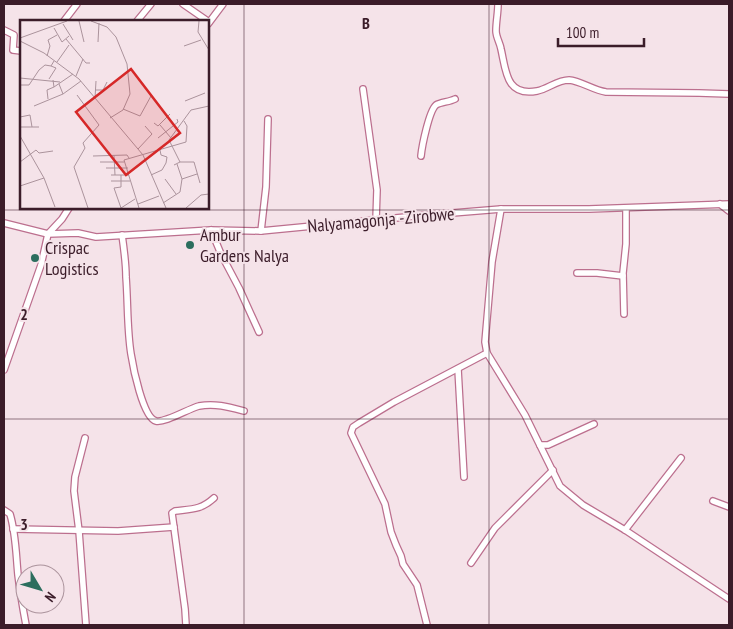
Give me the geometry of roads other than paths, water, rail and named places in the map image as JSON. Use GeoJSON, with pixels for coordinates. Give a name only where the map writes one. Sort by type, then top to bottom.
{"type":"FeatureCollection","features":[{"type":"Feature","properties":{"kind":"street"},"geometry":{"type":"LineString","coordinates":[[65,20],[77,4]]}},
{"type":"Feature","properties":{"kind":"street"},"geometry":{"type":"LineString","coordinates":[[139,20],[151,4]]}},
{"type":"Feature","properties":{"kind":"street"},"geometry":{"type":"LineString","coordinates":[[183,4],[204,20]]}},
{"type":"Feature","properties":{"kind":"street"},"geometry":{"type":"LineString","coordinates":[[209,22],[223,4]]}},
{"type":"Feature","properties":{"kind":"street"},"geometry":{"type":"LineString","coordinates":[[498,4],[496,32],[508,78],[515,89],[522,92],[537,91],[561,81],[570,80],[597,91],[606,92],[729,94]]}},
{"type":"Feature","properties":{"kind":"street"},"geometry":{"type":"LineString","coordinates":[[4,30],[14,35],[13,50],[20,51]]}},
{"type":"Feature","properties":{"kind":"street"},"geometry":{"type":"LineString","coordinates":[[363,89],[377,190],[376,220]]}},
{"type":"Feature","properties":{"kind":"street"},"geometry":{"type":"LineString","coordinates":[[421,156],[429,118],[433,110],[438,104],[455,99]]}},
{"type":"Feature","properties":{"kind":"street"},"geometry":{"type":"LineString","coordinates":[[261,231],[266,187],[268,119]]}},
{"type":"Feature","properties":{"kind":"street"},"geometry":{"type":"LineString","coordinates":[[720,204],[729,211]]}},
{"type":"Feature","properties":{"kind":"street","name":"Nalyamagonja -Zirobwe"},"geometry":{"type":"LineString","coordinates":[[4,223],[48,234],[78,232],[96,236],[211,230],[261,231],[501,209],[589,209],[729,204]]}},
{"type":"Feature","properties":{"kind":"street"},"geometry":{"type":"LineString","coordinates":[[624,314],[623,276],[626,244],[626,208]]}},
{"type":"Feature","properties":{"kind":"street"},"geometry":{"type":"LineString","coordinates":[[4,370],[41,265],[48,234],[68,209]]}},
{"type":"Feature","properties":{"kind":"street"},"geometry":{"type":"LineString","coordinates":[[501,209],[492,262],[485,342],[488,353],[525,415],[560,486],[583,505],[625,530],[729,599]]}},
{"type":"Feature","properties":{"kind":"street"},"geometry":{"type":"LineString","coordinates":[[211,230],[259,332]]}},
{"type":"Feature","properties":{"kind":"street"},"geometry":{"type":"LineString","coordinates":[[122,235],[131,354],[143,404],[150,417],[158,421],[165,420],[198,407],[212,405],[244,411]]}},
{"type":"Feature","properties":{"kind":"street"},"geometry":{"type":"LineString","coordinates":[[577,273],[623,276]]}},
{"type":"Feature","properties":{"kind":"street"},"geometry":{"type":"LineString","coordinates":[[427,625],[417,585],[403,564],[391,532],[385,504],[351,433],[353,427],[359,422],[488,353]]}},
{"type":"Feature","properties":{"kind":"street"},"geometry":{"type":"LineString","coordinates":[[458,369],[464,477]]}},
{"type":"Feature","properties":{"kind":"street"},"geometry":{"type":"LineString","coordinates":[[540,445],[548,444],[594,424]]}},
{"type":"Feature","properties":{"kind":"street"},"geometry":{"type":"LineString","coordinates":[[85,438],[74,491],[86,625]]}},
{"type":"Feature","properties":{"kind":"street"},"geometry":{"type":"LineString","coordinates":[[625,530],[681,458]]}},
{"type":"Feature","properties":{"kind":"street"},"geometry":{"type":"LineString","coordinates":[[471,563],[495,528],[553,470]]}},
{"type":"Feature","properties":{"kind":"street"},"geometry":{"type":"LineString","coordinates":[[186,625],[172,515],[173,512],[199,508],[214,498]]}},
{"type":"Feature","properties":{"kind":"street"},"geometry":{"type":"LineString","coordinates":[[713,501],[729,508]]}},
{"type":"Feature","properties":{"kind":"street"},"geometry":{"type":"LineString","coordinates":[[4,510],[10,514],[13,529],[26,625]]}},
{"type":"Feature","properties":{"kind":"street"},"geometry":{"type":"LineString","coordinates":[[13,529],[118,531],[174,527]]}},
{"type":"Feature","properties":{"kind":"place","name":"Ambur Gardens Nalya"},"geometry":{"type":"Point","coordinates":[190,245]}},
{"type":"Feature","properties":{"kind":"place","name":"Crispac Logistics"},"geometry":{"type":"Point","coordinates":[35,258]}}]}
